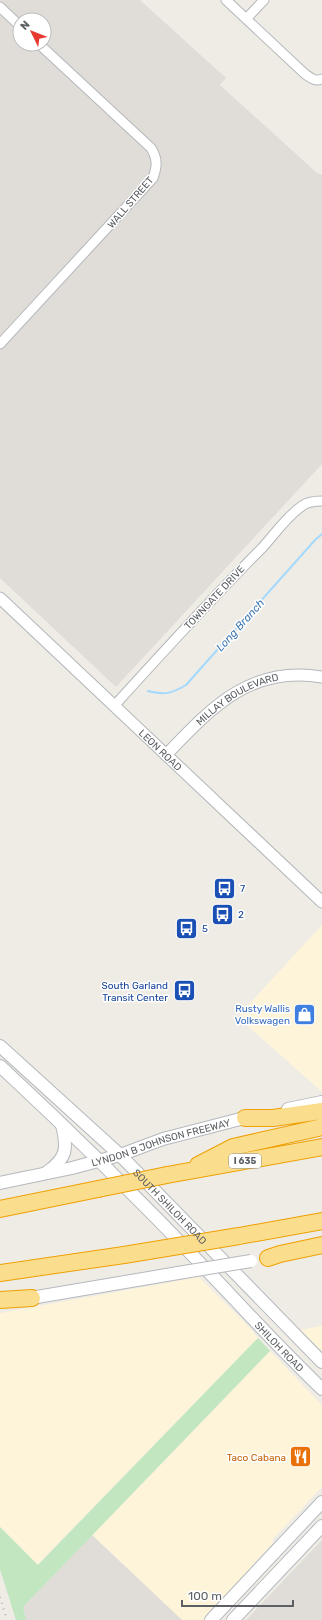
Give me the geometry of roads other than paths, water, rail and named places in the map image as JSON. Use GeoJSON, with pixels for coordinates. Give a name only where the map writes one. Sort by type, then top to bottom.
{"type":"FeatureCollection","features":[{"type":"Feature","properties":{"kind":"highway"},"geometry":{"type":"LineString","coordinates":[[245,1118],[272,1118],[322,1111]]}},
{"type":"Feature","properties":{"kind":"highway"},"geometry":{"type":"LineString","coordinates":[[187,1172],[232,1147],[322,1127]]}},
{"type":"Feature","properties":{"kind":"highway","name":"I 635"},"geometry":{"type":"LineString","coordinates":[[0,1209],[167,1175],[322,1147]]}},
{"type":"Feature","properties":{"kind":"highway"},"geometry":{"type":"LineString","coordinates":[[0,1273],[124,1255],[322,1221]]}},
{"type":"Feature","properties":{"kind":"highway"},"geometry":{"type":"LineString","coordinates":[[268,1258],[322,1245]]}},
{"type":"Feature","properties":{"kind":"highway"},"geometry":{"type":"LineString","coordinates":[[0,1302],[32,1298]]}},
{"type":"Feature","properties":{"kind":"main road","name":"SOUTH SHILOH ROAD"},"geometry":{"type":"LineString","coordinates":[[0,1046],[120,1155],[249,1289]]}},
{"type":"Feature","properties":{"kind":"main road","name":"SOUTH SHILOH ROAD"},"geometry":{"type":"LineString","coordinates":[[0,1066],[99,1161],[238,1302]]}},
{"type":"Feature","properties":{"kind":"main road"},"geometry":{"type":"LineString","coordinates":[[27,1091],[37,1080]]}},
{"type":"Feature","properties":{"kind":"main road","name":"LYNDON B JOHNSON FREEWAY"},"geometry":{"type":"LineString","coordinates":[[0,1183],[99,1161],[163,1139],[245,1118],[322,1102]]}},
{"type":"Feature","properties":{"kind":"main road"},"geometry":{"type":"LineString","coordinates":[[45,1174],[56,1166],[62,1158],[65,1150],[66,1141],[61,1124]]}},
{"type":"Feature","properties":{"kind":"main road"},"geometry":{"type":"LineString","coordinates":[[32,1298],[322,1250]]}},
{"type":"Feature","properties":{"kind":"main road"},"geometry":{"type":"LineString","coordinates":[[238,1302],[249,1289]]}},
{"type":"Feature","properties":{"kind":"main road","name":"SHILOH ROAD"},"geometry":{"type":"LineString","coordinates":[[249,1289],[322,1362]]}},
{"type":"Feature","properties":{"kind":"main road","name":"SHILOH ROAD"},"geometry":{"type":"LineString","coordinates":[[238,1302],[278,1346],[322,1389]]}},
{"type":"Feature","properties":{"kind":"main road"},"geometry":{"type":"LineString","coordinates":[[210,1620],[322,1502]]}},
{"type":"Feature","properties":{"kind":"main road"},"geometry":{"type":"LineString","coordinates":[[233,1620],[322,1526]]}},
{"type":"Feature","properties":{"kind":"main road"},"geometry":{"type":"LineString","coordinates":[[262,1565],[275,1576]]}},
{"type":"Feature","properties":{"kind":"street"},"geometry":{"type":"LineString","coordinates":[[226,0],[313,80],[318,81],[322,79]]}},
{"type":"Feature","properties":{"kind":"street"},"geometry":{"type":"LineString","coordinates":[[246,19],[264,0]]}},
{"type":"Feature","properties":{"kind":"street"},"geometry":{"type":"LineString","coordinates":[[0,7],[12,18]]}},
{"type":"Feature","properties":{"kind":"street","name":"WALL STREET"},"geometry":{"type":"LineString","coordinates":[[0,344],[153,178],[157,166],[155,154],[151,148],[48,52]]}},
{"type":"Feature","properties":{"kind":"street","name":"TOWNGATE DRIVE"},"geometry":{"type":"LineString","coordinates":[[114,706],[213,598],[302,505],[322,501]]}},
{"type":"Feature","properties":{"kind":"street","name":"LEON ROAD"},"geometry":{"type":"LineString","coordinates":[[0,598],[322,902]]}},
{"type":"Feature","properties":{"kind":"street","name":"MILLAY BOULEVARD"},"geometry":{"type":"LineString","coordinates":[[166,755],[207,713],[233,693],[252,684],[271,679],[289,676],[313,675],[322,677]]}},
{"type":"Feature","properties":{"kind":"waterway","name":"Long Branch"},"geometry":{"type":"LineString","coordinates":[[148,691],[168,693],[186,685],[322,534]]}},
{"type":"Feature","properties":{"kind":"railway"},"geometry":{"type":"LineString","coordinates":[[0,1597],[7,1620]]}},
{"type":"Feature","properties":{"kind":"place","name":"7"},"geometry":{"type":"Point","coordinates":[224,888]}},
{"type":"Feature","properties":{"kind":"place","name":"2"},"geometry":{"type":"Point","coordinates":[222,914]}},
{"type":"Feature","properties":{"kind":"place","name":"5"},"geometry":{"type":"Point","coordinates":[187,928]}},
{"type":"Feature","properties":{"kind":"place","name":"South Garland Transit Center"},"geometry":{"type":"Point","coordinates":[184,991]}},
{"type":"Feature","properties":{"kind":"place","name":"Rusty Wallis Volkswagen"},"geometry":{"type":"Point","coordinates":[305,1014]}},
{"type":"Feature","properties":{"kind":"place","name":"Taco Cabana"},"geometry":{"type":"Point","coordinates":[301,1457]}}]}
